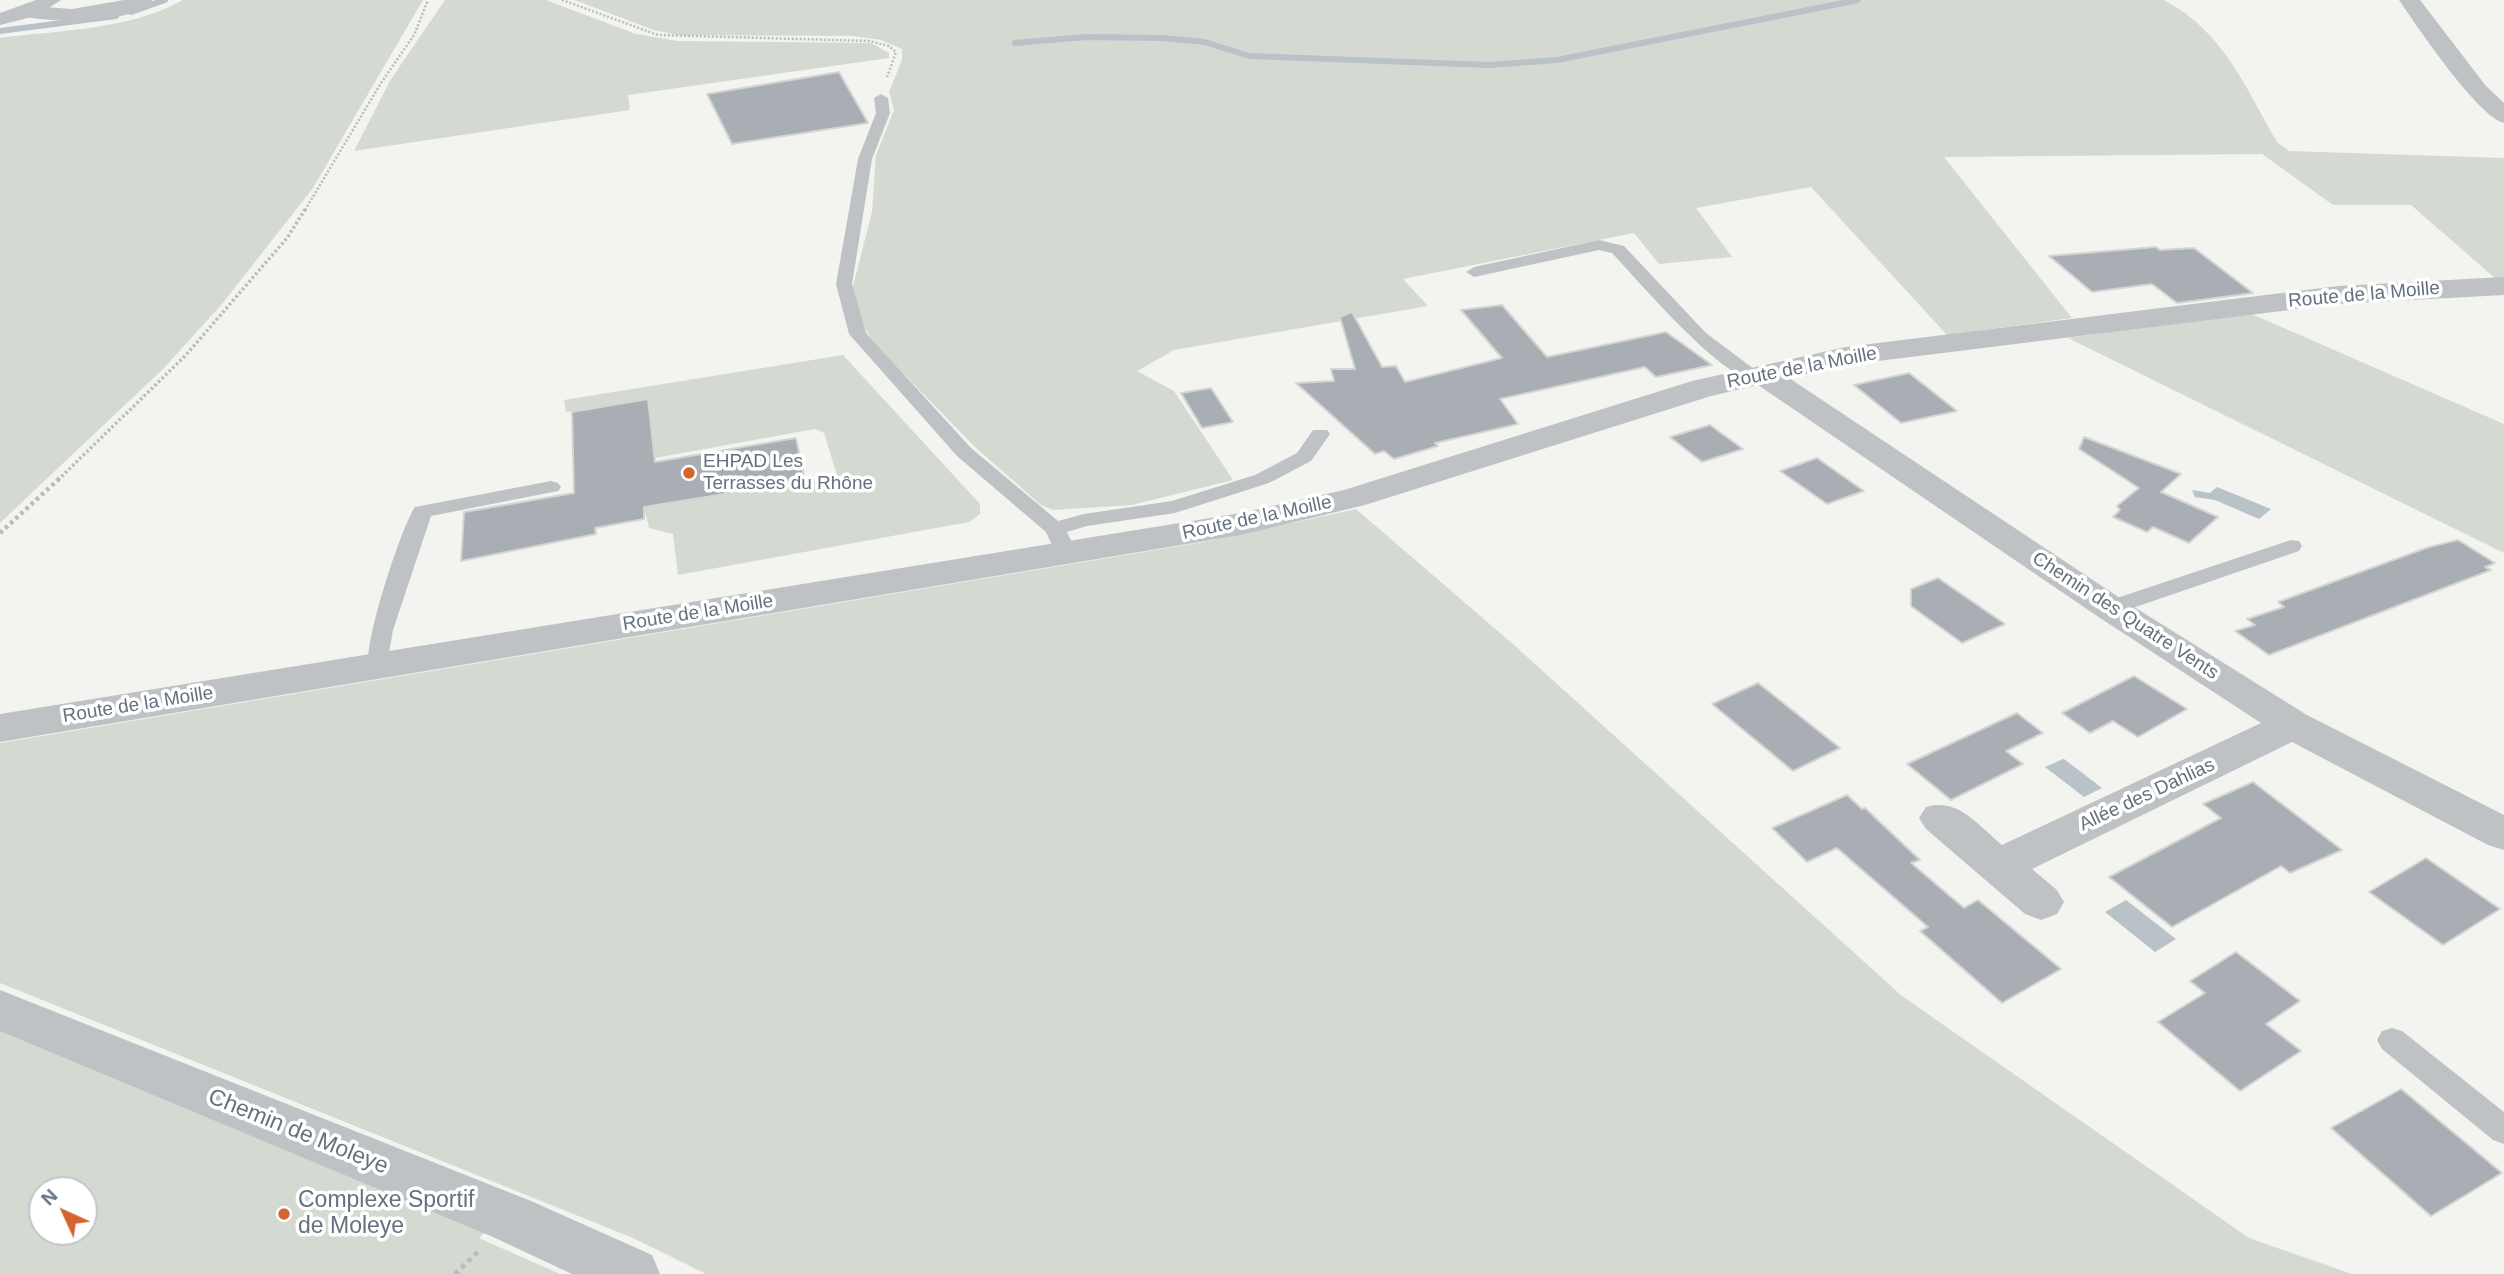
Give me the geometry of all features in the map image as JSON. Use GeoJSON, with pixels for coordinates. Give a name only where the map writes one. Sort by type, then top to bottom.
{"type":"FeatureCollection","features":[{"type":"Feature","properties":{"kind":"street"},"geometry":{"type":"LineString","coordinates":[[0,19],[29,12],[51,0]]}},
{"type":"Feature","properties":{"kind":"street"},"geometry":{"type":"LineString","coordinates":[[29,12],[50,16],[101,13],[143,0]]}},
{"type":"Feature","properties":{"kind":"street"},"geometry":{"type":"LineString","coordinates":[[2409,0],[2478,91],[2504,117]]}},
{"type":"Feature","properties":{"kind":"street","name":"Route de la Moille"},"geometry":{"type":"LineString","coordinates":[[0,728],[378,665],[1060,541],[1241,524],[1353,498],[1756,375],[1846,356],[2338,295],[2504,286]]}},
{"type":"Feature","properties":{"kind":"street","name":"Chemin des Quatre Vents"},"geometry":{"type":"LineString","coordinates":[[1756,375],[2293,725],[2504,834]]}},
{"type":"Feature","properties":{"kind":"street","name":"Allée des Dahlias"},"geometry":{"type":"LineString","coordinates":[[2000,865],[2293,725]]}},
{"type":"Feature","properties":{"kind":"street"},"geometry":{"type":"LineString","coordinates":[[1941,818],[2041,902]]}},
{"type":"Feature","properties":{"kind":"street","name":"Chemin de Moleye"},"geometry":{"type":"LineString","coordinates":[[0,1010],[512,1219],[632,1274]]}},
{"type":"Feature","properties":{"kind":"lane"},"geometry":{"type":"LineString","coordinates":[[881,98],[883,113],[865,159],[844,284],[858,334],[964,452],[1060,541],[1084,520],[1175,507],[1262,479],[1304,457],[1320,434]]}},
{"type":"Feature","properties":{"kind":"lane"},"geometry":{"type":"LineString","coordinates":[[1475,272],[1599,245],[1618,249],[1700,337],[1756,375]]}},
{"type":"Feature","properties":{"kind":"lane"},"geometry":{"type":"LineString","coordinates":[[378,665],[382,630],[422,511],[551,487]]}},
{"type":"Feature","properties":{"kind":"lane"},"geometry":{"type":"LineString","coordinates":[[2110,608],[2291,546]]}},
{"type":"Feature","properties":{"kind":"lane"},"geometry":{"type":"LineString","coordinates":[[2392,1040],[2504,1130]]}},
{"type":"Feature","properties":{"kind":"path"},"geometry":{"type":"LineString","coordinates":[[0,533],[96,445],[186,355],[287,238],[381,83],[414,35],[428,0]]}},
{"type":"Feature","properties":{"kind":"path"},"geometry":{"type":"LineString","coordinates":[[562,0],[658,35],[842,39],[883,43],[896,52],[881,98]]}},
{"type":"Feature","properties":{"kind":"shaded area"},"geometry":{"type":"Polygon","coordinates":[[[183,0],[423,0],[313,188],[222,304],[164,368],[0,523],[0,38],[118,23],[162,10],[183,0]]]}},
{"type":"Feature","properties":{"kind":"shaded area"},"geometry":{"type":"Polygon","coordinates":[[[445,0],[546,0],[636,34],[678,41],[871,43],[889,53],[889,58],[628,95],[630,110],[354,151],[391,79],[445,0]]]}},
{"type":"Feature","properties":{"kind":"shaded area"},"geometry":{"type":"Polygon","coordinates":[[[574,0],[2164,0],[2185,13],[2217,44],[2243,80],[2277,142],[2289,151],[2504,158],[2504,280],[2497,280],[2411,205],[2333,205],[2262,154],[1944,157],[2072,318],[1947,335],[1811,187],[1696,208],[1732,257],[1659,264],[1634,233],[1403,279],[1428,306],[1174,350],[1137,371],[1174,391],[1233,480],[1132,505],[1053,510],[1041,505],[976,448],[870,337],[855,311],[853,286],[872,212],[876,155],[894,110],[889,92],[902,60],[902,49],[881,40],[854,36],[677,35],[654,30],[574,0]]]}},
{"type":"Feature","properties":{"kind":"shaded area"},"geometry":{"type":"Polygon","coordinates":[[[2247,312],[2504,424],[2504,553],[2068,338],[2247,312]]]}},
{"type":"Feature","properties":{"kind":"shaded area"},"geometry":{"type":"Polygon","coordinates":[[[843,355],[980,504],[980,514],[969,522],[678,575],[673,534],[649,528],[644,507],[769,485],[806,481],[828,482],[836,472],[824,433],[815,429],[655,458],[648,399],[566,412],[564,400],[843,355]]]}},
{"type":"Feature","properties":{"kind":"shaded area"},"geometry":{"type":"Polygon","coordinates":[[[2217,487],[2271,509],[2259,519],[2215,500],[2195,497],[2192,490],[2210,493],[2217,487]]]}},
{"type":"Feature","properties":{"kind":"shaded area"},"geometry":{"type":"Polygon","coordinates":[[[1356,509],[1514,645],[1902,996],[2249,1238],[2352,1274],[706,1274],[633,1238],[0,983],[0,743],[1209,541],[1356,509]]]}},
{"type":"Feature","properties":{"kind":"shaded area"},"geometry":{"type":"Polygon","coordinates":[[[2064,759],[2102,788],[2084,797],[2045,767],[2064,759]]]}},
{"type":"Feature","properties":{"kind":"shaded area"},"geometry":{"type":"Polygon","coordinates":[[[2126,900],[2176,939],[2155,952],[2105,912],[2126,900]]]}},
{"type":"Feature","properties":{"kind":"shaded area"},"geometry":{"type":"Polygon","coordinates":[[[0,1014],[492,1226],[479,1238],[560,1274],[0,1274],[0,1014]]]}},
{"type":"Feature","properties":{"kind":"building"},"geometry":{"type":"Polygon","coordinates":[[[839,72],[868,123],[732,144],[707,94],[839,72]]]}},
{"type":"Feature","properties":{"kind":"building"},"geometry":{"type":"Polygon","coordinates":[[[2156,247],[2160,250],[2194,248],[2253,293],[2177,303],[2152,284],[2092,292],[2049,256],[2156,247]]]}},
{"type":"Feature","properties":{"kind":"building"},"geometry":{"type":"Polygon","coordinates":[[[1502,305],[1547,357],[1666,332],[1712,365],[1656,377],[1645,367],[1500,399],[1518,424],[1435,443],[1438,446],[1394,459],[1384,451],[1375,454],[1296,383],[1334,381],[1331,369],[1355,369],[1340,317],[1352,312],[1382,367],[1396,366],[1405,382],[1502,358],[1461,310],[1502,305]]]}},
{"type":"Feature","properties":{"kind":"building"},"geometry":{"type":"Polygon","coordinates":[[[1909,373],[1957,411],[1901,423],[1854,385],[1909,373]]]}},
{"type":"Feature","properties":{"kind":"building"},"geometry":{"type":"Polygon","coordinates":[[[1211,388],[1233,422],[1202,428],[1181,393],[1211,388]]]}},
{"type":"Feature","properties":{"kind":"building","name":"EHPAD Les Terrasses du Rhône"},"geometry":{"type":"Polygon","coordinates":[[[648,399],[655,462],[796,438],[805,481],[644,507],[644,519],[595,528],[596,534],[461,561],[464,512],[574,493],[572,412],[648,399]]]}},
{"type":"Feature","properties":{"kind":"building"},"geometry":{"type":"Polygon","coordinates":[[[1710,425],[1743,449],[1702,462],[1670,437],[1710,425]]]}},
{"type":"Feature","properties":{"kind":"building"},"geometry":{"type":"Polygon","coordinates":[[[2084,437],[2181,474],[2161,492],[2218,517],[2189,543],[2153,527],[2147,532],[2113,517],[2120,510],[2117,506],[2139,488],[2079,449],[2084,437]]]}},
{"type":"Feature","properties":{"kind":"building"},"geometry":{"type":"Polygon","coordinates":[[[1817,458],[1864,491],[1827,504],[1780,471],[1817,458]]]}},
{"type":"Feature","properties":{"kind":"building"},"geometry":{"type":"Polygon","coordinates":[[[2458,540],[2495,563],[2485,567],[2491,570],[2269,655],[2235,631],[2255,625],[2247,619],[2284,607],[2278,602],[2429,547],[2458,540]]]}},
{"type":"Feature","properties":{"kind":"building"},"geometry":{"type":"Polygon","coordinates":[[[1938,578],[2005,624],[1962,643],[1911,606],[1911,589],[1938,578]]]}},
{"type":"Feature","properties":{"kind":"building"},"geometry":{"type":"Polygon","coordinates":[[[2134,676],[2187,709],[2138,737],[2113,721],[2090,733],[2062,713],[2134,676]]]}},
{"type":"Feature","properties":{"kind":"building"},"geometry":{"type":"Polygon","coordinates":[[[1758,683],[1840,748],[1793,771],[1712,704],[1758,683]]]}},
{"type":"Feature","properties":{"kind":"building"},"geometry":{"type":"Polygon","coordinates":[[[2017,713],[2043,733],[2006,751],[2023,764],[1951,800],[1907,764],[2017,713]]]}},
{"type":"Feature","properties":{"kind":"building"},"geometry":{"type":"Polygon","coordinates":[[[2253,782],[2342,850],[2290,873],[2281,866],[2172,927],[2109,877],[2221,818],[2203,804],[2253,782]]]}},
{"type":"Feature","properties":{"kind":"building"},"geometry":{"type":"Polygon","coordinates":[[[1847,795],[1862,809],[1865,808],[1920,860],[1911,863],[1964,908],[1978,900],[2061,969],[2002,1003],[1920,931],[1928,927],[1837,848],[1807,862],[1772,828],[1847,795]]]}},
{"type":"Feature","properties":{"kind":"building"},"geometry":{"type":"Polygon","coordinates":[[[2426,858],[2500,909],[2443,945],[2369,892],[2426,858]]]}},
{"type":"Feature","properties":{"kind":"building"},"geometry":{"type":"Polygon","coordinates":[[[2236,952],[2300,1001],[2266,1024],[2301,1051],[2240,1091],[2158,1022],[2205,993],[2190,981],[2236,952]]]}},
{"type":"Feature","properties":{"kind":"building"},"geometry":{"type":"Polygon","coordinates":[[[2401,1089],[2502,1173],[2431,1216],[2331,1128],[2401,1089]]]}},
{"type":"Feature","properties":{"kind":"waterway"},"geometry":{"type":"LineString","coordinates":[[131,12],[165,0]]}},
{"type":"Feature","properties":{"kind":"waterway"},"geometry":{"type":"LineString","coordinates":[[1015,43],[1086,37],[1162,38],[1205,42],[1249,56],[1489,65],[1557,60],[1858,0]]}},
{"type":"Feature","properties":{"kind":"waterway"},"geometry":{"type":"LineString","coordinates":[[0,31],[116,16]]}},
{"type":"Feature","properties":{"kind":"place","name":"EHPAD Les Terrasses du Rhône"},"geometry":{"type":"Point","coordinates":[689,473]}},
{"type":"Feature","properties":{"kind":"place","name":"Complexe Sportif de Moleye"},"geometry":{"type":"Point","coordinates":[284,1214]}}]}
